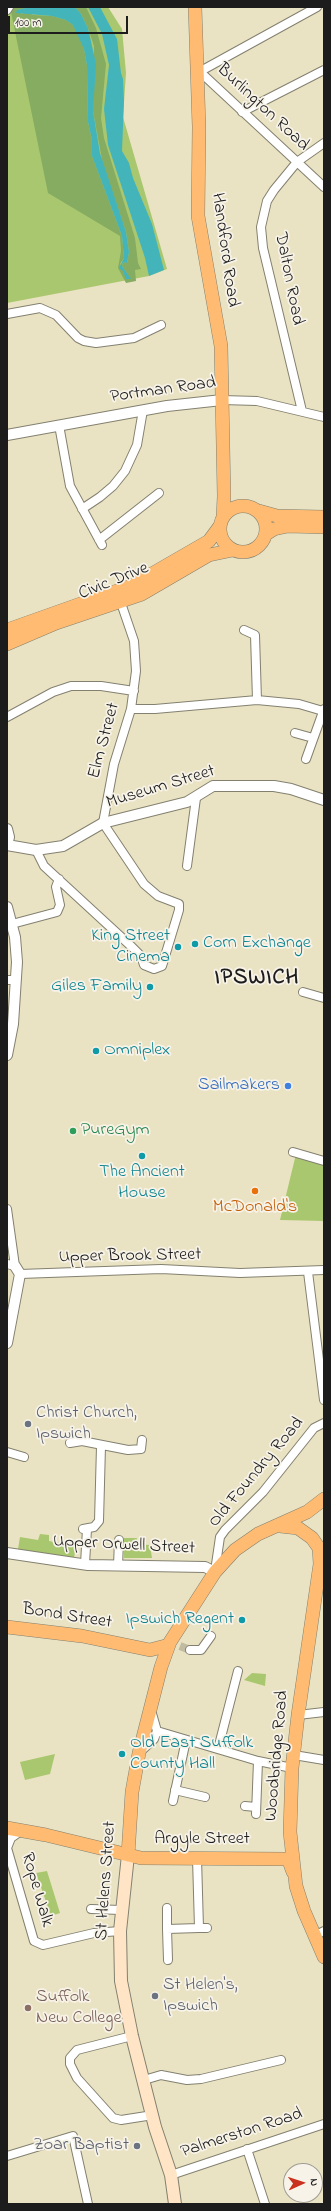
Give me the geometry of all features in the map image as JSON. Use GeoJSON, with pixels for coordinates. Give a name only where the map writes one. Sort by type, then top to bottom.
{"type":"FeatureCollection","features":[{"type":"Feature","properties":{"kind":"main road","name":"Handford Road"},"geometry":{"type":"LineString","coordinates":[[196,7],[199,127],[198,216],[221,346],[223,474],[222,522]]}},
{"type":"Feature","properties":{"kind":"main road","name":"Handford Road"},"geometry":{"type":"LineString","coordinates":[[223,474],[230,494],[246,506]]}},
{"type":"Feature","properties":{"kind":"main road"},"geometry":{"type":"LineString","coordinates":[[259,511],[266,522],[266,534],[261,545],[251,551],[239,552],[233,550],[222,540],[222,522],[232,508],[246,506],[277,516],[324,517]]}},
{"type":"Feature","properties":{"kind":"main road","name":"Civic Drive"},"geometry":{"type":"LineString","coordinates":[[7,630],[131,586],[209,541],[222,522]]}},
{"type":"Feature","properties":{"kind":"main road"},"geometry":{"type":"LineString","coordinates":[[266,534],[274,529],[288,526],[324,527]]}},
{"type":"Feature","properties":{"kind":"main road","name":"Civic Drive"},"geometry":{"type":"LineString","coordinates":[[7,644],[56,623],[121,603],[142,594],[209,555],[233,550]]}},
{"type":"Feature","properties":{"kind":"main road","name":"St Helens Street"},"geometry":{"type":"LineString","coordinates":[[175,2204],[171,2175],[132,2036],[121,1981],[120,1931],[128,1855],[132,1792],[138,1753],[150,1707],[173,1644],[215,1572],[244,1542],[307,1512],[324,1499]]}},
{"type":"Feature","properties":{"kind":"main road","name":"Woodbridge Road"},"geometry":{"type":"LineString","coordinates":[[280,1526],[298,1528],[312,1538],[319,1548],[322,1558],[320,1590],[298,1715],[292,1768],[290,1832],[293,1873],[299,1898],[319,1934],[324,1957]]}},
{"type":"Feature","properties":{"kind":"main road","name":"Bond Street"},"geometry":{"type":"LineString","coordinates":[[7,1627],[82,1636],[150,1650],[173,1644]]}},
{"type":"Feature","properties":{"kind":"main road","name":"Argyle Street"},"geometry":{"type":"LineString","coordinates":[[12,1828],[141,1858],[277,1858]]}},
{"type":"Feature","properties":{"kind":"main road"},"geometry":{"type":"LineString","coordinates":[[277,1858],[288,1849],[290,1832]]}},
{"type":"Feature","properties":{"kind":"main road"},"geometry":{"type":"LineString","coordinates":[[277,1858],[288,1859],[293,1873]]}},
{"type":"Feature","properties":{"kind":"street"},"geometry":{"type":"LineString","coordinates":[[198,70],[317,7]]}},
{"type":"Feature","properties":{"kind":"street","name":"Burlington Road"},"geometry":{"type":"LineString","coordinates":[[198,70],[324,187]]}},
{"type":"Feature","properties":{"kind":"street"},"geometry":{"type":"LineString","coordinates":[[242,112],[324,70]]}},
{"type":"Feature","properties":{"kind":"street","name":"Dalton Road"},"geometry":{"type":"LineString","coordinates":[[302,411],[263,248],[261,227],[268,201],[297,162],[324,143]]}},
{"type":"Feature","properties":{"kind":"street"},"geometry":{"type":"LineString","coordinates":[[7,314],[40,308],[56,315],[78,338],[96,344],[128,339],[161,325]]}},
{"type":"Feature","properties":{"kind":"street","name":"Portman Road"},"geometry":{"type":"LineString","coordinates":[[7,434],[143,410],[222,400],[257,401],[324,417]]}},
{"type":"Feature","properties":{"kind":"street"},"geometry":{"type":"LineString","coordinates":[[82,509],[109,490],[125,471],[137,445],[143,410]]}},
{"type":"Feature","properties":{"kind":"street"},"geometry":{"type":"LineString","coordinates":[[59,425],[68,479],[82,509],[101,543],[159,493]]}},
{"type":"Feature","properties":{"kind":"street","name":"Elm Street"},"geometry":{"type":"LineString","coordinates":[[103,823],[114,764],[131,709],[134,691],[136,654],[134,638],[121,603]]}},
{"type":"Feature","properties":{"kind":"street"},"geometry":{"type":"LineString","coordinates":[[244,630],[255,635],[257,700]]}},
{"type":"Feature","properties":{"kind":"street"},"geometry":{"type":"LineString","coordinates":[[7,717],[53,692],[71,686],[101,686],[134,691]]}},
{"type":"Feature","properties":{"kind":"street"},"geometry":{"type":"LineString","coordinates":[[131,709],[155,709],[257,700],[300,704],[323,710],[306,759]]}},
{"type":"Feature","properties":{"kind":"street"},"geometry":{"type":"LineString","coordinates":[[295,733],[313,738]]}},
{"type":"Feature","properties":{"kind":"street","name":"Museum Street"},"geometry":{"type":"LineString","coordinates":[[7,845],[36,850],[63,846],[103,823],[196,798],[213,786],[254,786],[291,789],[324,800]]}},
{"type":"Feature","properties":{"kind":"street"},"geometry":{"type":"LineString","coordinates":[[187,866],[196,798]]}},
{"type":"Feature","properties":{"kind":"street"},"geometry":{"type":"LineString","coordinates":[[36,850],[44,866],[132,947],[141,956],[146,967],[157,968],[164,964],[180,908],[179,904],[158,896],[144,884],[103,823]]}},
{"type":"Feature","properties":{"kind":"street"},"geometry":{"type":"LineString","coordinates":[[7,829],[10,837],[7,845]]}},
{"type":"Feature","properties":{"kind":"street"},"geometry":{"type":"LineString","coordinates":[[12,924],[57,912],[60,905],[56,887],[59,879]]}},
{"type":"Feature","properties":{"kind":"street"},"geometry":{"type":"LineString","coordinates":[[7,907],[12,924],[16,953],[12,980],[13,1024],[7,1055]]}},
{"type":"Feature","properties":{"kind":"street"},"geometry":{"type":"LineString","coordinates":[[303,992],[324,998]]}},
{"type":"Feature","properties":{"kind":"street"},"geometry":{"type":"LineString","coordinates":[[293,1152],[324,1161]]}},
{"type":"Feature","properties":{"kind":"street"},"geometry":{"type":"LineString","coordinates":[[7,1209],[14,1268],[7,1343]]}},
{"type":"Feature","properties":{"kind":"street","name":"Upper Brook Street"},"geometry":{"type":"LineString","coordinates":[[14,1268],[161,1269],[240,1273],[308,1272],[324,1270]]}},
{"type":"Feature","properties":{"kind":"street"},"geometry":{"type":"LineString","coordinates":[[308,1272],[324,1400]]}},
{"type":"Feature","properties":{"kind":"street","name":"Old Foundry Road"},"geometry":{"type":"LineString","coordinates":[[215,1572],[220,1537],[225,1530],[263,1492],[314,1428],[324,1423]]}},
{"type":"Feature","properties":{"kind":"street"},"geometry":{"type":"LineString","coordinates":[[70,1443],[82,1441],[101,1446],[128,1450],[141,1449],[142,1440]]}},
{"type":"Feature","properties":{"kind":"street"},"geometry":{"type":"LineString","coordinates":[[85,1564],[85,1529],[94,1527],[99,1521],[101,1446]]}},
{"type":"Feature","properties":{"kind":"street"},"geometry":{"type":"LineString","coordinates":[[7,1452],[24,1457]]}},
{"type":"Feature","properties":{"kind":"street"},"geometry":{"type":"LineString","coordinates":[[118,1566],[119,1540]]}},
{"type":"Feature","properties":{"kind":"street","name":"Upper Orwell Street"},"geometry":{"type":"LineString","coordinates":[[7,1553],[85,1564],[205,1567],[215,1572]]}},
{"type":"Feature","properties":{"kind":"street"},"geometry":{"type":"LineString","coordinates":[[190,1650],[201,1650],[211,1636]]}},
{"type":"Feature","properties":{"kind":"street"},"geometry":{"type":"LineString","coordinates":[[218,1750],[238,1671]]}},
{"type":"Feature","properties":{"kind":"street"},"geometry":{"type":"LineString","coordinates":[[138,1753],[154,1739],[157,1731],[150,1707]]}},
{"type":"Feature","properties":{"kind":"street"},"geometry":{"type":"LineString","coordinates":[[298,1715],[324,1712]]}},
{"type":"Feature","properties":{"kind":"street"},"geometry":{"type":"LineString","coordinates":[[157,1731],[258,1761],[292,1768]]}},
{"type":"Feature","properties":{"kind":"street"},"geometry":{"type":"LineString","coordinates":[[173,1801],[186,1740]]}},
{"type":"Feature","properties":{"kind":"street"},"geometry":{"type":"LineString","coordinates":[[294,1755],[324,1760]]}},
{"type":"Feature","properties":{"kind":"street"},"geometry":{"type":"LineString","coordinates":[[245,1806],[256,1811],[258,1761]]}},
{"type":"Feature","properties":{"kind":"street"},"geometry":{"type":"LineString","coordinates":[[175,1790],[205,1797]]}},
{"type":"Feature","properties":{"kind":"street","name":"Rope Walk"},"geometry":{"type":"LineString","coordinates":[[12,1828],[16,1834],[8,1843],[11,1863],[34,1941],[43,1945],[94,1934],[120,1931]]}},
{"type":"Feature","properties":{"kind":"street"},"geometry":{"type":"LineString","coordinates":[[197,1858],[199,1928]]}},
{"type":"Feature","properties":{"kind":"street"},"geometry":{"type":"LineString","coordinates":[[167,1908],[168,1960]]}},
{"type":"Feature","properties":{"kind":"street"},"geometry":{"type":"LineString","coordinates":[[91,1909],[122,1910]]}},
{"type":"Feature","properties":{"kind":"street"},"geometry":{"type":"LineString","coordinates":[[168,1929],[208,1928]]}},
{"type":"Feature","properties":{"kind":"street"},"geometry":{"type":"LineString","coordinates":[[132,2036],[82,2049],[74,2053],[70,2058],[71,2068],[77,2078],[109,2115],[121,2120],[153,2115]]}},
{"type":"Feature","properties":{"kind":"street"},"geometry":{"type":"LineString","coordinates":[[144,2080],[161,2076],[187,2080],[202,2079],[281,2060]]}},
{"type":"Feature","properties":{"kind":"street","name":"Palmerston Road"},"geometry":{"type":"LineString","coordinates":[[171,2175],[324,2124]]}},
{"type":"Feature","properties":{"kind":"street"},"geometry":{"type":"LineString","coordinates":[[7,2156],[73,2136],[88,2204]]}},
{"type":"Feature","properties":{"kind":"street"},"geometry":{"type":"LineString","coordinates":[[247,2149],[265,2204]]}},
{"type":"Feature","properties":{"kind":"green space"},"geometry":{"type":"Polygon","coordinates":[[[7,7],[108,7],[122,29],[126,73],[123,117],[167,269],[149,276],[7,303],[7,7]]]}},
{"type":"Feature","properties":{"kind":"green space"},"geometry":{"type":"Polygon","coordinates":[[[13,7],[34,7],[17,10],[22,14],[26,12],[33,15],[52,16],[66,20],[73,25],[79,35],[84,49],[87,66],[88,122],[92,140],[92,156],[122,236],[124,258],[120,264],[130,278],[122,266],[123,262],[127,263],[129,252],[126,232],[103,165],[93,111],[94,46],[88,28],[81,14],[75,7],[86,7],[96,28],[106,64],[101,118],[104,138],[135,238],[138,263],[141,269],[135,270],[136,281],[126,283],[118,268],[121,251],[120,236],[48,193],[11,12],[13,7]]]}},
{"type":"Feature","properties":{"kind":"green space"},"geometry":{"type":"Polygon","coordinates":[[[296,1154],[324,1163],[324,1221],[280,1220],[296,1154]]]}},
{"type":"Feature","properties":{"kind":"green space"},"geometry":{"type":"Polygon","coordinates":[[[40,1534],[49,1535],[49,1541],[76,1546],[74,1558],[18,1549],[20,1537],[38,1540],[40,1534]]]}},
{"type":"Feature","properties":{"kind":"green space"},"geometry":{"type":"Polygon","coordinates":[[[124,1538],[137,1538],[136,1544],[150,1545],[152,1558],[124,1558],[124,1538]]]}},
{"type":"Feature","properties":{"kind":"green space"},"geometry":{"type":"Polygon","coordinates":[[[252,1673],[266,1674],[265,1686],[244,1680],[252,1673]]]}},
{"type":"Feature","properties":{"kind":"green space"},"geometry":{"type":"Polygon","coordinates":[[[55,1754],[50,1774],[25,1780],[20,1762],[55,1754]]]}},
{"type":"Feature","properties":{"kind":"green space"},"geometry":{"type":"Polygon","coordinates":[[[47,1871],[60,1913],[51,1916],[36,1873],[47,1871]]]}},
{"type":"Feature","properties":{"kind":"water"},"geometry":{"type":"Polygon","coordinates":[[[30,7],[75,7],[81,14],[88,28],[96,64],[93,111],[100,153],[126,232],[129,252],[127,263],[123,262],[122,266],[131,279],[126,279],[123,271],[119,268],[124,258],[122,236],[92,156],[92,140],[88,122],[87,66],[84,49],[73,25],[66,20],[52,16],[16,13],[17,10],[30,7]]]}},
{"type":"Feature","properties":{"kind":"water"},"geometry":{"type":"Polygon","coordinates":[[[88,7],[100,7],[117,39],[123,79],[124,101],[122,151],[129,163],[133,178],[152,224],[164,270],[149,276],[145,258],[108,145],[104,109],[109,65],[102,34],[88,7]]]}},
{"type":"Feature","properties":{"kind":"tunnel"},"geometry":{"type":"LineString","coordinates":[[180,1646],[190,1650]]}},
{"type":"Feature","properties":{"kind":"place","name":"Corn Exchange"},"geometry":{"type":"Point","coordinates":[195,944]}},
{"type":"Feature","properties":{"kind":"place","name":"King Street Cinema"},"geometry":{"type":"Point","coordinates":[178,947]}},
{"type":"Feature","properties":{"kind":"place","name":"Giles Family"},"geometry":{"type":"Point","coordinates":[150,987]}},
{"type":"Feature","properties":{"kind":"place","name":"Omniplex"},"geometry":{"type":"Point","coordinates":[96,1051]}},
{"type":"Feature","properties":{"kind":"place","name":"Sailmakers"},"geometry":{"type":"Point","coordinates":[288,1086]}},
{"type":"Feature","properties":{"kind":"place","name":"PureGym"},"geometry":{"type":"Point","coordinates":[73,1131]}},
{"type":"Feature","properties":{"kind":"place","name":"The Ancient House"},"geometry":{"type":"Point","coordinates":[142,1156]}},
{"type":"Feature","properties":{"kind":"place","name":"McDonald's"},"geometry":{"type":"Point","coordinates":[255,1191]}},
{"type":"Feature","properties":{"kind":"place","name":"Christ Church, Ipswich"},"geometry":{"type":"Point","coordinates":[28,1424]}},
{"type":"Feature","properties":{"kind":"place","name":"Ipswich Regent"},"geometry":{"type":"Point","coordinates":[242,1620]}},
{"type":"Feature","properties":{"kind":"place","name":"Old East Suffolk County Hall"},"geometry":{"type":"Point","coordinates":[122,1754]}},
{"type":"Feature","properties":{"kind":"place","name":"St Helen's, Ipswich"},"geometry":{"type":"Point","coordinates":[155,1996]}},
{"type":"Feature","properties":{"kind":"place","name":"Suffolk New College"},"geometry":{"type":"Point","coordinates":[28,2008]}},
{"type":"Feature","properties":{"kind":"place","name":"Zoar Baptist"},"geometry":{"type":"Point","coordinates":[137,2146]}},
{"type":"Feature","properties":{"kind":"district","name":"IPSWICH"},"geometry":{"type":"Point","coordinates":[257,979]}}]}
